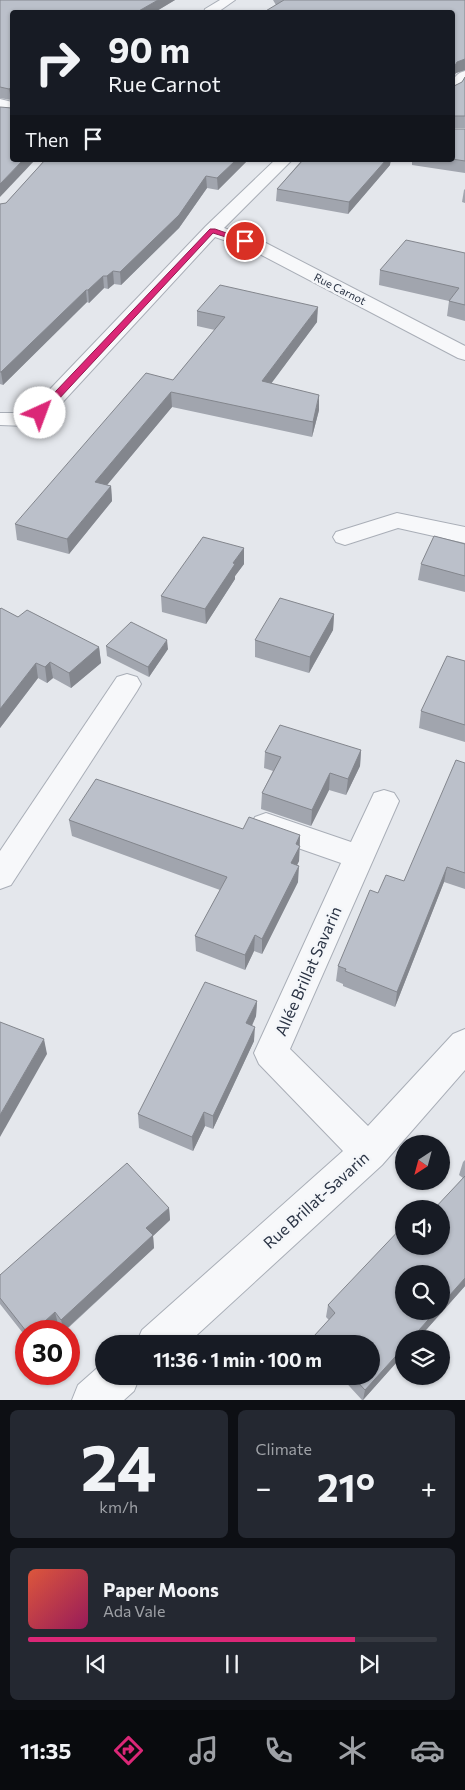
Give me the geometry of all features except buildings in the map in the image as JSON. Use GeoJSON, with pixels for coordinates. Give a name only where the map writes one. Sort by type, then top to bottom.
{"type":"FeatureCollection","features":[{"type":"Feature","properties":{"kind":"street"},"geometry":{"type":"LineString","coordinates":[[213,10],[229,0]]}},
{"type":"Feature","properties":{"kind":"street"},"geometry":{"type":"LineString","coordinates":[[455,88],[465,76]]}},
{"type":"Feature","properties":{"kind":"street"},"geometry":{"type":"LineString","coordinates":[[0,420],[26,420],[40,413],[212,230],[282,162]]}},
{"type":"Feature","properties":{"kind":"street","name":"Rue Carnot"},"geometry":{"type":"LineString","coordinates":[[212,230],[256,245],[465,354]]}},
{"type":"Feature","properties":{"kind":"street"},"geometry":{"type":"LineString","coordinates":[[345,537],[397,520],[465,534]]}},
{"type":"Feature","properties":{"kind":"street"},"geometry":{"type":"LineString","coordinates":[[0,876],[127,684]]}},
{"type":"Feature","properties":{"kind":"street"},"geometry":{"type":"LineString","coordinates":[[260,823],[359,857],[384,801]]}},
{"type":"Feature","properties":{"kind":"street","name":"Allée Brillat Savarin"},"geometry":{"type":"LineString","coordinates":[[359,857],[271,1053],[369,1152]]}},
{"type":"Feature","properties":{"kind":"street","name":"Rue Brillat-Savarin"},"geometry":{"type":"LineString","coordinates":[[166,1335],[369,1152],[465,1045]]}},
{"type":"Feature","properties":{"kind":"street"},"geometry":{"type":"LineString","coordinates":[[93,1400],[109,1385]]}},
{"type":"Feature","properties":{"kind":"route"},"geometry":{"type":"LineString","coordinates":[[40,413],[212,230],[245,241]]}}]}
